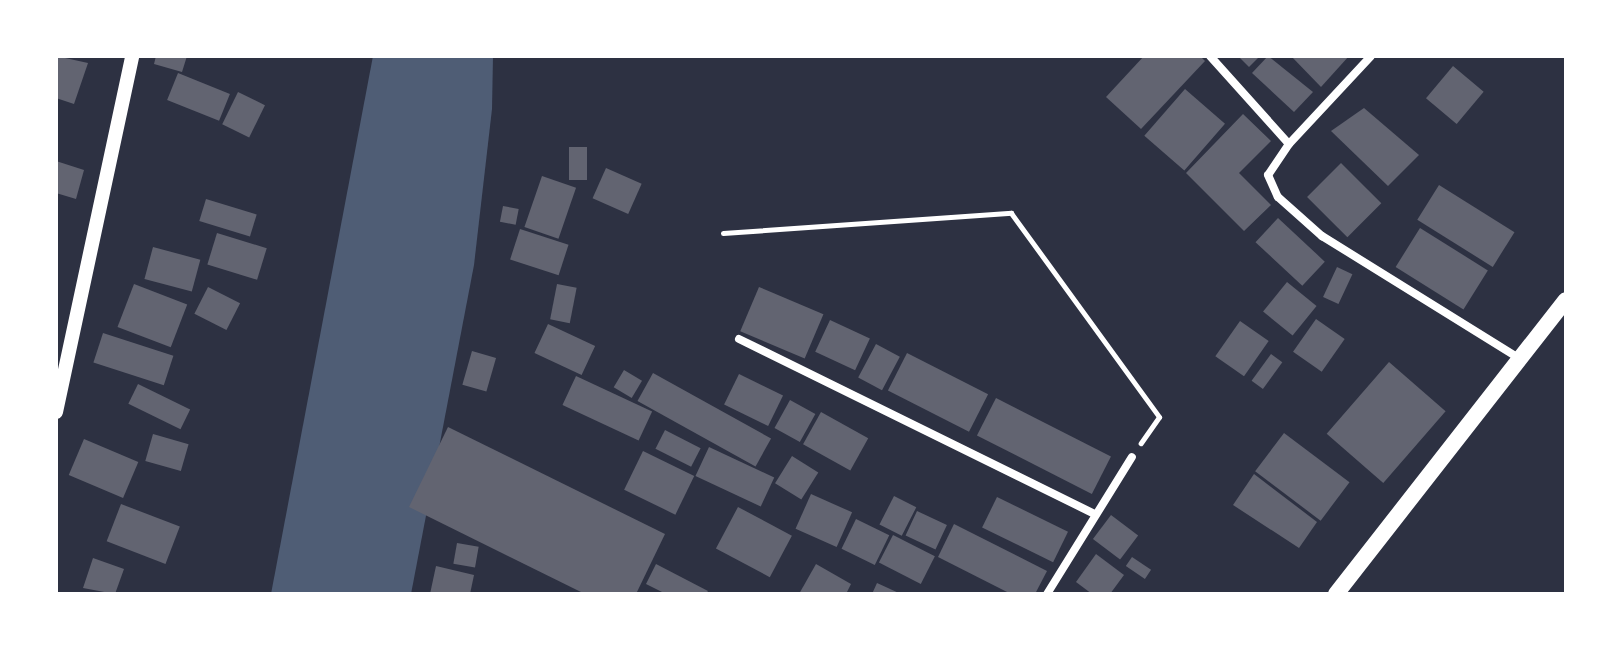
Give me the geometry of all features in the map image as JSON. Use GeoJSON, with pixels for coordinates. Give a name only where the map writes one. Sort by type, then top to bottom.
{"type":"FeatureCollection","features":[{"type":"Feature","properties":{"kind":"main road"},"geometry":{"type":"LineString","coordinates":[[1336,594],[1566,300]]}},
{"type":"Feature","properties":{"kind":"street"},"geometry":{"type":"LineString","coordinates":[[56,412],[132,56]]}},
{"type":"Feature","properties":{"kind":"street"},"geometry":{"type":"LineString","coordinates":[[1210,56],[1289,144]]}},
{"type":"Feature","properties":{"kind":"street"},"geometry":{"type":"LineString","coordinates":[[1371,56],[1289,144],[1268,175],[1278,197],[1322,236],[1520,359]]}},
{"type":"Feature","properties":{"kind":"street"},"geometry":{"type":"LineString","coordinates":[[739,339],[1094,514]]}},
{"type":"Feature","properties":{"kind":"street"},"geometry":{"type":"LineString","coordinates":[[1047,594],[1132,457]]}},
{"type":"Feature","properties":{"kind":"path"},"geometry":{"type":"LineString","coordinates":[[723,233],[1011,213],[1159,417],[1132,457]]}},
{"type":"Feature","properties":{"kind":"water"},"geometry":{"type":"Polygon","coordinates":[[[373,56],[493,56],[492,109],[474,265],[411,594],[271,594],[373,56]]]}},
{"type":"Feature","properties":{"kind":"building"},"geometry":{"type":"Polygon","coordinates":[[[56,56],[88,63],[74,104],[56,98],[56,56]]]}},
{"type":"Feature","properties":{"kind":"building"},"geometry":{"type":"Polygon","coordinates":[[[156,56],[187,56],[182,72],[154,64],[156,56]]]}},
{"type":"Feature","properties":{"kind":"building"},"geometry":{"type":"Polygon","coordinates":[[[1144,56],[1200,56],[1205,61],[1141,129],[1106,97],[1144,56]]]}},
{"type":"Feature","properties":{"kind":"building"},"geometry":{"type":"Polygon","coordinates":[[[1238,56],[1260,56],[1249,67],[1238,56]]]}},
{"type":"Feature","properties":{"kind":"building"},"geometry":{"type":"Polygon","coordinates":[[[1268,56],[1313,92],[1294,112],[1252,73],[1268,56]]]}},
{"type":"Feature","properties":{"kind":"building"},"geometry":{"type":"Polygon","coordinates":[[[1291,56],[1349,56],[1321,87],[1291,56]]]}},
{"type":"Feature","properties":{"kind":"building"},"geometry":{"type":"Polygon","coordinates":[[[1453,66],[1484,92],[1457,124],[1426,98],[1453,66]]]}},
{"type":"Feature","properties":{"kind":"building"},"geometry":{"type":"Polygon","coordinates":[[[178,73],[230,94],[219,121],[167,100],[178,73]]]}},
{"type":"Feature","properties":{"kind":"building"},"geometry":{"type":"Polygon","coordinates":[[[1185,89],[1225,124],[1184,171],[1144,136],[1185,89]]]}},
{"type":"Feature","properties":{"kind":"building"},"geometry":{"type":"Polygon","coordinates":[[[238,92],[265,105],[249,138],[222,124],[238,92]]]}},
{"type":"Feature","properties":{"kind":"building"},"geometry":{"type":"Polygon","coordinates":[[[1364,108],[1419,155],[1388,186],[1331,131],[1364,108]]]}},
{"type":"Feature","properties":{"kind":"building"},"geometry":{"type":"Polygon","coordinates":[[[1243,114],[1271,141],[1239,173],[1271,205],[1244,231],[1186,173],[1243,114]]]}},
{"type":"Feature","properties":{"kind":"building"},"geometry":{"type":"Polygon","coordinates":[[[569,147],[587,147],[587,180],[569,180],[569,147]]]}},
{"type":"Feature","properties":{"kind":"building"},"geometry":{"type":"Polygon","coordinates":[[[56,161],[84,170],[76,199],[56,193],[56,161]]]}},
{"type":"Feature","properties":{"kind":"building"},"geometry":{"type":"Polygon","coordinates":[[[1341,163],[1381,203],[1347,237],[1307,197],[1341,163]]]}},
{"type":"Feature","properties":{"kind":"building"},"geometry":{"type":"Polygon","coordinates":[[[606,168],[642,184],[628,214],[593,198],[606,168]]]}},
{"type":"Feature","properties":{"kind":"building"},"geometry":{"type":"Polygon","coordinates":[[[542,176],[576,188],[558,239],[524,227],[542,176]]]}},
{"type":"Feature","properties":{"kind":"building"},"geometry":{"type":"Polygon","coordinates":[[[1439,185],[1514,232],[1493,267],[1417,220],[1439,185]]]}},
{"type":"Feature","properties":{"kind":"building"},"geometry":{"type":"Polygon","coordinates":[[[206,199],[257,214],[250,236],[199,221],[206,199]]]}},
{"type":"Feature","properties":{"kind":"building"},"geometry":{"type":"Polygon","coordinates":[[[503,206],[519,209],[516,225],[500,222],[503,206]]]}},
{"type":"Feature","properties":{"kind":"building"},"geometry":{"type":"Polygon","coordinates":[[[1278,218],[1325,262],[1302,286],[1255,242],[1278,218]]]}},
{"type":"Feature","properties":{"kind":"building"},"geometry":{"type":"Polygon","coordinates":[[[1420,228],[1488,270],[1463,309],[1396,267],[1420,228]]]}},
{"type":"Feature","properties":{"kind":"building"},"geometry":{"type":"Polygon","coordinates":[[[520,229],[569,245],[559,275],[510,259],[520,229]]]}},
{"type":"Feature","properties":{"kind":"building"},"geometry":{"type":"Polygon","coordinates":[[[217,233],[267,248],[257,280],[207,265],[217,233]]]}},
{"type":"Feature","properties":{"kind":"building"},"geometry":{"type":"Polygon","coordinates":[[[153,247],[200,260],[192,292],[144,279],[153,247]]]}},
{"type":"Feature","properties":{"kind":"building"},"geometry":{"type":"Polygon","coordinates":[[[1337,267],[1352,274],[1338,304],[1323,297],[1337,267]]]}},
{"type":"Feature","properties":{"kind":"building"},"geometry":{"type":"Polygon","coordinates":[[[1287,282],[1317,306],[1293,335],[1263,312],[1287,282]]]}},
{"type":"Feature","properties":{"kind":"building"},"geometry":{"type":"Polygon","coordinates":[[[134,284],[187,304],[171,347],[118,327],[134,284]]]}},
{"type":"Feature","properties":{"kind":"building"},"geometry":{"type":"Polygon","coordinates":[[[557,284],[577,288],[570,323],[550,319],[557,284]]]}},
{"type":"Feature","properties":{"kind":"building"},"geometry":{"type":"Polygon","coordinates":[[[208,287],[240,303],[226,330],[194,314],[208,287]]]}},
{"type":"Feature","properties":{"kind":"building"},"geometry":{"type":"Polygon","coordinates":[[[759,287],[823,314],[805,359],[740,331],[759,287]]]}},
{"type":"Feature","properties":{"kind":"building"},"geometry":{"type":"Polygon","coordinates":[[[1316,319],[1345,339],[1322,372],[1293,352],[1316,319]]]}},
{"type":"Feature","properties":{"kind":"building"},"geometry":{"type":"Polygon","coordinates":[[[830,320],[870,339],[855,370],[815,352],[830,320]]]}},
{"type":"Feature","properties":{"kind":"building"},"geometry":{"type":"Polygon","coordinates":[[[1240,321],[1269,341],[1244,376],[1215,356],[1240,321]]]}},
{"type":"Feature","properties":{"kind":"building"},"geometry":{"type":"Polygon","coordinates":[[[548,324],[595,346],[582,375],[534,353],[548,324]]]}},
{"type":"Feature","properties":{"kind":"building"},"geometry":{"type":"Polygon","coordinates":[[[103,333],[173,356],[164,385],[93,362],[103,333]]]}},
{"type":"Feature","properties":{"kind":"building"},"geometry":{"type":"Polygon","coordinates":[[[876,344],[900,357],[882,390],[858,378],[876,344]]]}},
{"type":"Feature","properties":{"kind":"building"},"geometry":{"type":"Polygon","coordinates":[[[472,351],[496,358],[486,392],[462,385],[472,351]]]}},
{"type":"Feature","properties":{"kind":"building"},"geometry":{"type":"Polygon","coordinates":[[[907,353],[988,394],[969,432],[888,390],[907,353]]]}},
{"type":"Feature","properties":{"kind":"building"},"geometry":{"type":"Polygon","coordinates":[[[1271,354],[1282,362],[1263,389],[1252,381],[1271,354]]]}},
{"type":"Feature","properties":{"kind":"building"},"geometry":{"type":"Polygon","coordinates":[[[1389,362],[1446,411],[1383,483],[1327,434],[1389,362]]]}},
{"type":"Feature","properties":{"kind":"building"},"geometry":{"type":"Polygon","coordinates":[[[624,370],[642,381],[632,398],[614,387],[624,370]]]}},
{"type":"Feature","properties":{"kind":"building"},"geometry":{"type":"Polygon","coordinates":[[[653,373],[771,438],[756,466],[637,401],[653,373]]]}},
{"type":"Feature","properties":{"kind":"building"},"geometry":{"type":"Polygon","coordinates":[[[739,374],[783,395],[768,426],[724,405],[739,374]]]}},
{"type":"Feature","properties":{"kind":"building"},"geometry":{"type":"Polygon","coordinates":[[[576,376],[652,411],[639,441],[562,405],[576,376]]]}},
{"type":"Feature","properties":{"kind":"building"},"geometry":{"type":"Polygon","coordinates":[[[138,384],[190,409],[180,429],[128,404],[138,384]]]}},
{"type":"Feature","properties":{"kind":"building"},"geometry":{"type":"Polygon","coordinates":[[[996,398],[1111,457],[1092,494],[977,435],[996,398]]]}},
{"type":"Feature","properties":{"kind":"building"},"geometry":{"type":"Polygon","coordinates":[[[790,400],[815,414],[800,442],[774,428],[790,400]]]}},
{"type":"Feature","properties":{"kind":"building"},"geometry":{"type":"Polygon","coordinates":[[[821,412],[868,438],[850,471],[803,444],[821,412]]]}},
{"type":"Feature","properties":{"kind":"building"},"geometry":{"type":"Polygon","coordinates":[[[448,427],[665,534],[636,594],[585,594],[409,507],[448,427]]]}},
{"type":"Feature","properties":{"kind":"building"},"geometry":{"type":"Polygon","coordinates":[[[665,430],[701,448],[691,467],[655,449],[665,430]]]}},
{"type":"Feature","properties":{"kind":"building"},"geometry":{"type":"Polygon","coordinates":[[[1284,433],[1349,482],[1321,521],[1255,471],[1284,433]]]}},
{"type":"Feature","properties":{"kind":"building"},"geometry":{"type":"Polygon","coordinates":[[[153,434],[189,444],[181,471],[145,461],[153,434]]]}},
{"type":"Feature","properties":{"kind":"building"},"geometry":{"type":"Polygon","coordinates":[[[84,439],[138,462],[123,498],[69,475],[84,439]]]}},
{"type":"Feature","properties":{"kind":"building"},"geometry":{"type":"Polygon","coordinates":[[[709,447],[774,477],[761,506],[695,476],[709,447]]]}},
{"type":"Feature","properties":{"kind":"building"},"geometry":{"type":"Polygon","coordinates":[[[643,451],[694,476],[675,515],[624,490],[643,451]]]}},
{"type":"Feature","properties":{"kind":"building"},"geometry":{"type":"Polygon","coordinates":[[[792,456],[818,472],[801,500],[775,483],[792,456]]]}},
{"type":"Feature","properties":{"kind":"building"},"geometry":{"type":"Polygon","coordinates":[[[1254,474],[1317,522],[1299,548],[1233,505],[1254,474]]]}},
{"type":"Feature","properties":{"kind":"building"},"geometry":{"type":"Polygon","coordinates":[[[811,494],[852,512],[837,547],[796,529],[811,494]]]}},
{"type":"Feature","properties":{"kind":"building"},"geometry":{"type":"Polygon","coordinates":[[[894,496],[916,507],[902,536],[879,525],[894,496]]]}},
{"type":"Feature","properties":{"kind":"building"},"geometry":{"type":"Polygon","coordinates":[[[997,497],[1068,532],[1053,562],[982,528],[997,497]]]}},
{"type":"Feature","properties":{"kind":"building"},"geometry":{"type":"Polygon","coordinates":[[[121,504],[180,527],[165,564],[107,541],[121,504]]]}},
{"type":"Feature","properties":{"kind":"building"},"geometry":{"type":"Polygon","coordinates":[[[738,507],[792,536],[770,577],[716,548],[738,507]]]}},
{"type":"Feature","properties":{"kind":"building"},"geometry":{"type":"Polygon","coordinates":[[[917,511],[947,525],[935,549],[906,535],[917,511]]]}},
{"type":"Feature","properties":{"kind":"building"},"geometry":{"type":"Polygon","coordinates":[[[1111,515],[1138,535],[1120,559],[1093,539],[1111,515]]]}},
{"type":"Feature","properties":{"kind":"building"},"geometry":{"type":"Polygon","coordinates":[[[856,519],[889,535],[875,565],[842,549],[856,519]]]}},
{"type":"Feature","properties":{"kind":"building"},"geometry":{"type":"Polygon","coordinates":[[[954,524],[1047,571],[1035,594],[1011,594],[938,557],[954,524]]]}},
{"type":"Feature","properties":{"kind":"building"},"geometry":{"type":"Polygon","coordinates":[[[893,535],[935,556],[921,584],[879,563],[893,535]]]}},
{"type":"Feature","properties":{"kind":"building"},"geometry":{"type":"Polygon","coordinates":[[[457,543],[479,547],[475,568],[453,564],[457,543]]]}},
{"type":"Feature","properties":{"kind":"building"},"geometry":{"type":"Polygon","coordinates":[[[1096,554],[1124,575],[1110,594],[1092,594],[1076,582],[1096,554]]]}},
{"type":"Feature","properties":{"kind":"building"},"geometry":{"type":"Polygon","coordinates":[[[1132,557],[1151,570],[1145,579],[1126,566],[1132,557]]]}},
{"type":"Feature","properties":{"kind":"building"},"geometry":{"type":"Polygon","coordinates":[[[93,558],[124,569],[115,594],[83,588],[93,558]]]}},
{"type":"Feature","properties":{"kind":"building"},"geometry":{"type":"Polygon","coordinates":[[[656,564],[708,591],[706,594],[666,594],[646,584],[656,564]]]}},
{"type":"Feature","properties":{"kind":"building"},"geometry":{"type":"Polygon","coordinates":[[[816,564],[851,584],[846,594],[799,594],[816,564]]]}},
{"type":"Feature","properties":{"kind":"building"},"geometry":{"type":"Polygon","coordinates":[[[436,566],[474,575],[470,594],[430,594],[436,566]]]}},
{"type":"Feature","properties":{"kind":"building"},"geometry":{"type":"Polygon","coordinates":[[[877,583],[901,594],[872,594],[877,583]]]}}]}
